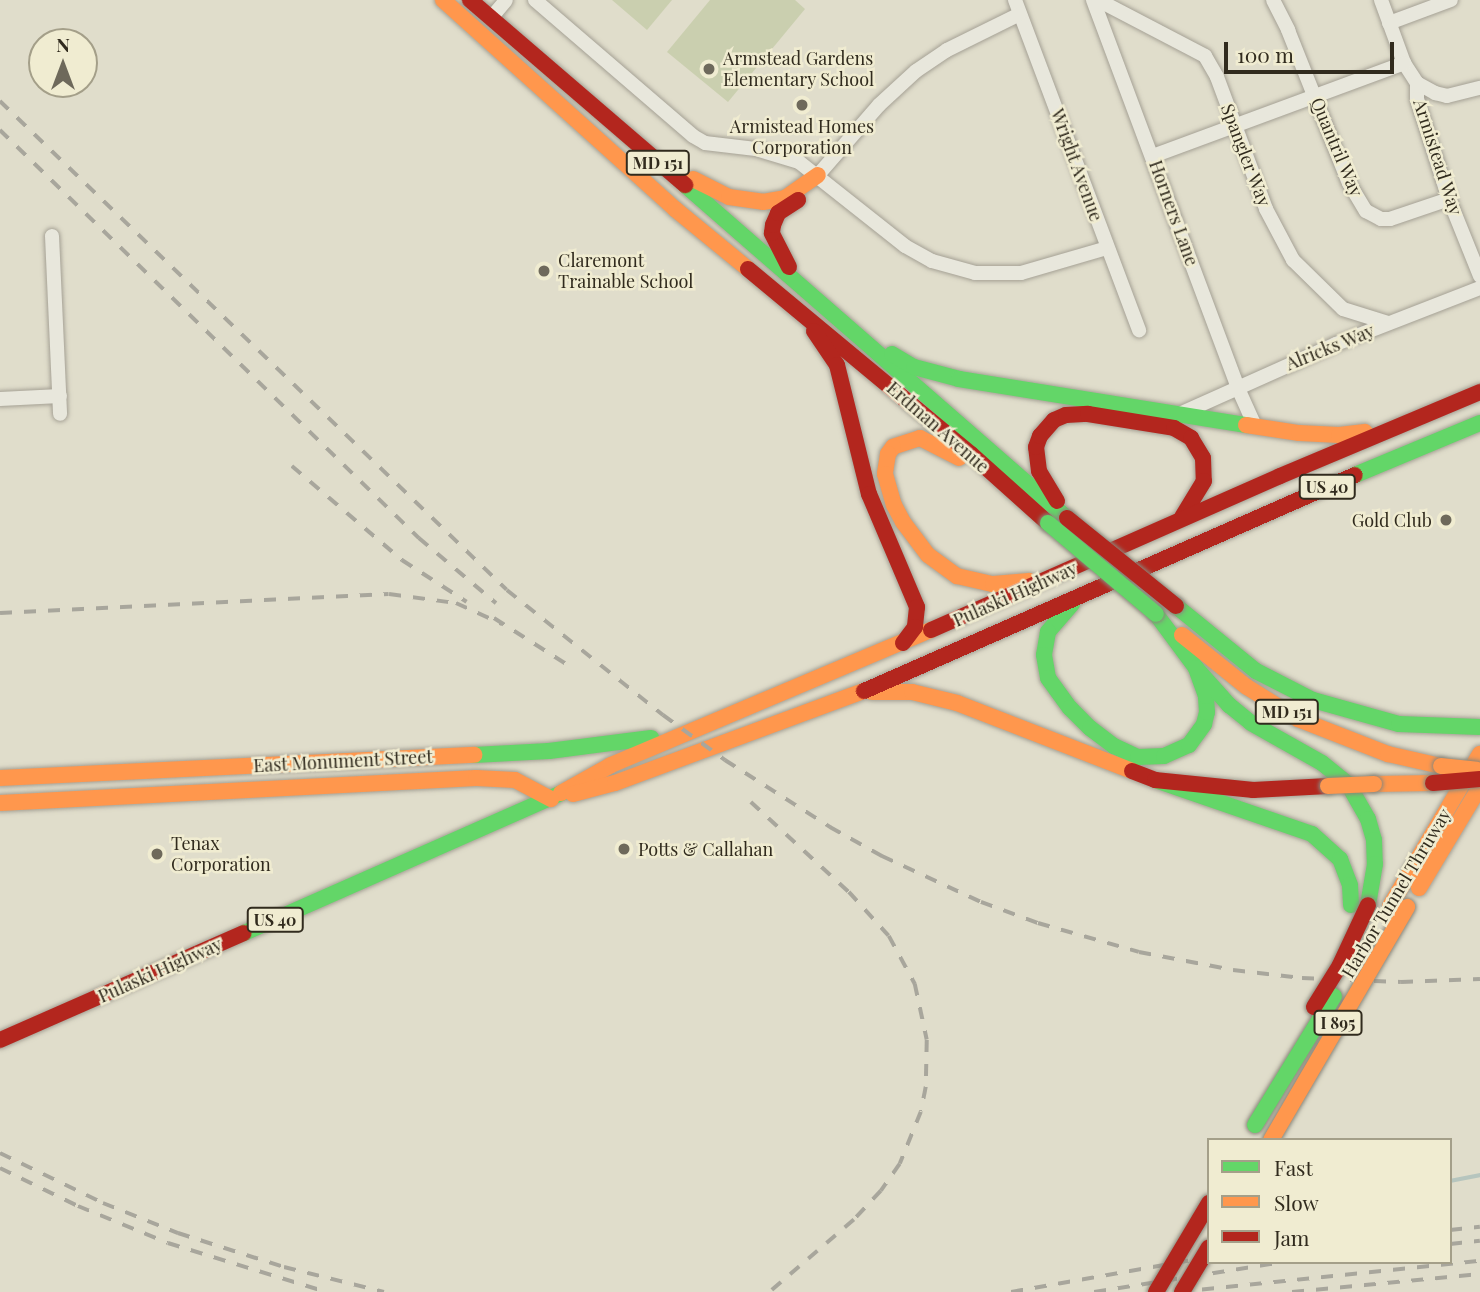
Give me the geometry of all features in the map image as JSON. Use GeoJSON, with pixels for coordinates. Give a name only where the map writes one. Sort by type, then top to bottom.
{"type":"FeatureCollection","features":[{"type":"Feature","properties":{"kind":"main road","name":"Erdman Avenue"},"geometry":{"type":"LineString","coordinates":[[443,0],[675,209],[799,309],[971,454],[1048,523],[1247,687],[1298,719],[1388,754],[1441,766],[1480,770]]}},
{"type":"Feature","properties":{"kind":"main road","name":"Erdman Avenue"},"geometry":{"type":"LineString","coordinates":[[470,0],[800,283],[1067,518],[1176,606],[1219,645],[1256,670],[1313,700],[1399,724],[1480,727]]}},
{"type":"Feature","properties":{"kind":"main road"},"geometry":{"type":"LineString","coordinates":[[618,128],[708,188],[739,201],[785,198],[818,175]]}},
{"type":"Feature","properties":{"kind":"main road"},"geometry":{"type":"LineString","coordinates":[[800,283],[777,244],[773,225],[778,213],[796,201],[818,175]]}},
{"type":"Feature","properties":{"kind":"main road"},"geometry":{"type":"LineString","coordinates":[[799,309],[837,365],[869,494],[917,607],[915,626],[904,643]]}},
{"type":"Feature","properties":{"kind":"main road"},"geometry":{"type":"LineString","coordinates":[[847,326],[914,367],[936,374],[1321,435],[1387,429]]}},
{"type":"Feature","properties":{"kind":"main road","name":"Pulaski Highway"},"geometry":{"type":"LineString","coordinates":[[0,1040],[551,799],[611,765],[684,733],[904,643],[1387,429],[1480,392]]}},
{"type":"Feature","properties":{"kind":"main road"},"geometry":{"type":"LineString","coordinates":[[1067,518],[1039,471],[1036,447],[1040,436],[1054,420],[1077,413],[1174,428],[1191,438],[1203,458],[1204,481],[1200,492],[1180,520]]}},
{"type":"Feature","properties":{"kind":"main road","name":"Pulaski Highway"},"geometry":{"type":"LineString","coordinates":[[551,799],[615,783],[859,693],[1291,502],[1480,423]]}},
{"type":"Feature","properties":{"kind":"main road"},"geometry":{"type":"LineString","coordinates":[[1048,523],[964,461],[929,440],[901,442],[888,454],[885,474],[894,505],[915,539],[942,566],[966,579],[993,584],[1014,584],[1061,573]]}},
{"type":"Feature","properties":{"kind":"main road"},"geometry":{"type":"LineString","coordinates":[[1280,476],[1291,502]]}},
{"type":"Feature","properties":{"kind":"main road"},"geometry":{"type":"LineString","coordinates":[[1081,595],[1058,617],[1048,632],[1045,667],[1055,690],[1070,708],[1114,746],[1138,757],[1151,758],[1177,752],[1189,745],[1204,724],[1207,712],[1206,696],[1196,668]]}},
{"type":"Feature","properties":{"kind":"main road"},"geometry":{"type":"LineString","coordinates":[[1156,614],[1196,668],[1229,705],[1251,723],[1322,762],[1348,785],[1368,819],[1374,840],[1375,864],[1368,905],[1340,965],[1302,1026]]}},
{"type":"Feature","properties":{"kind":"main road"},"geometry":{"type":"LineString","coordinates":[[859,693],[912,692],[957,703],[1155,779],[1312,834],[1340,859],[1350,885],[1351,905],[1344,934],[1255,1125]]}},
{"type":"Feature","properties":{"kind":"main road","name":"East Monument Street"},"geometry":{"type":"LineString","coordinates":[[0,778],[549,751],[608,746],[684,733]]}},
{"type":"Feature","properties":{"kind":"main road","name":"Harbor Tunnel Thruway"},"geometry":{"type":"LineString","coordinates":[[1247,1138],[1480,754]]}},
{"type":"Feature","properties":{"kind":"main road","name":"East Monument Street"},"geometry":{"type":"LineString","coordinates":[[0,803],[476,778],[515,780],[551,799]]}},
{"type":"Feature","properties":{"kind":"main road"},"geometry":{"type":"LineString","coordinates":[[1155,779],[1253,790],[1480,779]]}},
{"type":"Feature","properties":{"kind":"main road","name":"Harbor Tunnel Thruway"},"geometry":{"type":"LineString","coordinates":[[1271,1138],[1480,787]]}},
{"type":"Feature","properties":{"kind":"main road"},"geometry":{"type":"LineString","coordinates":[[1156,1292],[1207,1206]]}},
{"type":"Feature","properties":{"kind":"main road"},"geometry":{"type":"LineString","coordinates":[[1182,1292],[1207,1250]]}},
{"type":"Feature","properties":{"kind":"street"},"geometry":{"type":"LineString","coordinates":[[491,18],[506,0]]}},
{"type":"Feature","properties":{"kind":"street"},"geometry":{"type":"LineString","coordinates":[[535,0],[693,136],[725,147],[756,149],[783,155],[818,175],[905,246],[952,268],[975,273],[1021,273],[1108,248]]}},
{"type":"Feature","properties":{"kind":"street","name":"Horners Lane"},"geometry":{"type":"LineString","coordinates":[[1093,0],[1237,386],[1255,426]]}},
{"type":"Feature","properties":{"kind":"street","name":"Spangler Way"},"geometry":{"type":"LineString","coordinates":[[1098,0],[1205,56],[1217,77],[1278,236],[1306,276],[1343,309],[1388,323]]}},
{"type":"Feature","properties":{"kind":"street","name":"Quantril Way"},"geometry":{"type":"LineString","coordinates":[[1273,0],[1316,96],[1338,156],[1366,211],[1381,219],[1390,219],[1449,199]]}},
{"type":"Feature","properties":{"kind":"street","name":"Armistead Way"},"geometry":{"type":"LineString","coordinates":[[1381,0],[1404,63],[1417,83],[1417,99],[1449,199],[1480,276]]}},
{"type":"Feature","properties":{"kind":"street"},"geometry":{"type":"LineString","coordinates":[[1389,23],[1451,0]]}},
{"type":"Feature","properties":{"kind":"street"},"geometry":{"type":"LineString","coordinates":[[818,175],[879,105],[916,71],[1018,7]]}},
{"type":"Feature","properties":{"kind":"street","name":"Wright Avenue"},"geometry":{"type":"LineString","coordinates":[[1018,7],[1139,330]]}},
{"type":"Feature","properties":{"kind":"street"},"geometry":{"type":"LineString","coordinates":[[1153,156],[1404,63]]}},
{"type":"Feature","properties":{"kind":"street"},"geometry":{"type":"LineString","coordinates":[[1417,83],[1426,90],[1447,96],[1480,89]]}},
{"type":"Feature","properties":{"kind":"street"},"geometry":{"type":"LineString","coordinates":[[51,236],[61,414]]}},
{"type":"Feature","properties":{"kind":"street","name":"Alricks Way"},"geometry":{"type":"LineString","coordinates":[[1182,413],[1237,386],[1480,288]]}},
{"type":"Feature","properties":{"kind":"street","name":"Spangler Way"},"geometry":{"type":"LineString","coordinates":[[1343,309],[1353,338]]}},
{"type":"Feature","properties":{"kind":"street"},"geometry":{"type":"LineString","coordinates":[[0,399],[60,396]]}},
{"type":"Feature","properties":{"kind":"green space"},"geometry":{"type":"Polygon","coordinates":[[[612,0],[672,0],[647,30],[612,0]]]}},
{"type":"Feature","properties":{"kind":"green space"},"geometry":{"type":"Polygon","coordinates":[[[710,0],[795,0],[805,9],[728,102],[667,52],[710,0]]]}},
{"type":"Feature","properties":{"kind":"waterway"},"geometry":{"type":"LineString","coordinates":[[1452,1181],[1480,1175]]}},
{"type":"Feature","properties":{"kind":"railway"},"geometry":{"type":"LineString","coordinates":[[0,101],[507,590],[663,715],[725,760],[830,827],[882,856],[981,902],[1038,923],[1139,952],[1233,970],[1302,978],[1401,982],[1480,979]]}},
{"type":"Feature","properties":{"kind":"railway"},"geometry":{"type":"LineString","coordinates":[[0,130],[419,538],[496,603]]}},
{"type":"Feature","properties":{"kind":"railway"},"geometry":{"type":"LineString","coordinates":[[292,466],[402,560],[467,602]]}},
{"type":"Feature","properties":{"kind":"railway"},"geometry":{"type":"LineString","coordinates":[[0,613],[389,594],[456,603],[502,624]]}},
{"type":"Feature","properties":{"kind":"railway"},"geometry":{"type":"LineString","coordinates":[[494,618],[574,669]]}},
{"type":"Feature","properties":{"kind":"railway"},"geometry":{"type":"LineString","coordinates":[[751,802],[849,892],[889,936],[915,984],[927,1040],[926,1087],[921,1112],[900,1164],[881,1191],[854,1220],[770,1292]]}},
{"type":"Feature","properties":{"kind":"railway"},"geometry":{"type":"LineString","coordinates":[[0,1153],[103,1203],[178,1233],[284,1267],[384,1292]]}},
{"type":"Feature","properties":{"kind":"railway"},"geometry":{"type":"LineString","coordinates":[[0,1168],[78,1206],[168,1243],[326,1292]]}},
{"type":"Feature","properties":{"kind":"railway"},"geometry":{"type":"LineString","coordinates":[[1452,1230],[1480,1227]]}},
{"type":"Feature","properties":{"kind":"railway"},"geometry":{"type":"LineString","coordinates":[[1452,1244],[1480,1241]]}},
{"type":"Feature","properties":{"kind":"railway"},"geometry":{"type":"LineString","coordinates":[[1011,1292],[1207,1257]]}},
{"type":"Feature","properties":{"kind":"railway"},"geometry":{"type":"LineString","coordinates":[[1452,1264],[1480,1261]]}},
{"type":"Feature","properties":{"kind":"railway"},"geometry":{"type":"LineString","coordinates":[[1094,1292],[1270,1264]]}},
{"type":"Feature","properties":{"kind":"railway"},"geometry":{"type":"LineString","coordinates":[[1178,1292],[1451,1264]]}},
{"type":"Feature","properties":{"kind":"railway"},"geometry":{"type":"LineString","coordinates":[[1292,1292],[1480,1274]]}},
{"type":"Feature","properties":{"kind":"traffic: fast"},"geometry":{"type":"LineString","coordinates":[[685,185],[1067,518]]}},
{"type":"Feature","properties":{"kind":"traffic: fast"},"geometry":{"type":"LineString","coordinates":[[892,354],[914,367],[959,379],[1246,425]]}},
{"type":"Feature","properties":{"kind":"traffic: fast"},"geometry":{"type":"LineString","coordinates":[[1355,475],[1480,423]]}},
{"type":"Feature","properties":{"kind":"traffic: fast"},"geometry":{"type":"LineString","coordinates":[[1048,523],[1156,614]]}},
{"type":"Feature","properties":{"kind":"traffic: fast"},"geometry":{"type":"LineString","coordinates":[[1072,604],[1048,632],[1044,655],[1048,678],[1070,708],[1090,728],[1114,746],[1138,757],[1164,756],[1189,745],[1204,724],[1207,712],[1206,696],[1196,668],[1156,614]]}},
{"type":"Feature","properties":{"kind":"traffic: fast"},"geometry":{"type":"LineString","coordinates":[[1176,606],[1256,671],[1313,700],[1399,724],[1480,727]]}},
{"type":"Feature","properties":{"kind":"traffic: fast"},"geometry":{"type":"LineString","coordinates":[[1196,668],[1229,705],[1251,723],[1322,763],[1348,784],[1368,819],[1374,840],[1375,864],[1368,905]]}},
{"type":"Feature","properties":{"kind":"traffic: fast"},"geometry":{"type":"LineString","coordinates":[[474,755],[549,751],[651,738]]}},
{"type":"Feature","properties":{"kind":"traffic: fast"},"geometry":{"type":"LineString","coordinates":[[1155,780],[1312,834],[1340,859],[1350,885],[1351,905]]}},
{"type":"Feature","properties":{"kind":"traffic: fast"},"geometry":{"type":"LineString","coordinates":[[244,933],[561,793]]}},
{"type":"Feature","properties":{"kind":"traffic: fast"},"geometry":{"type":"LineString","coordinates":[[1255,1125],[1334,996]]}},
{"type":"Feature","properties":{"kind":"traffic: slow"},"geometry":{"type":"LineString","coordinates":[[443,0],[675,209],[748,269]]}},
{"type":"Feature","properties":{"kind":"traffic: slow"},"geometry":{"type":"LineString","coordinates":[[693,179],[729,197],[763,202],[785,198],[818,175]]}},
{"type":"Feature","properties":{"kind":"traffic: slow"},"geometry":{"type":"LineString","coordinates":[[1246,425],[1299,433],[1339,435],[1365,432]]}},
{"type":"Feature","properties":{"kind":"traffic: slow"},"geometry":{"type":"LineString","coordinates":[[959,458],[920,438],[893,447],[888,454],[885,474],[894,505],[903,522],[928,555],[957,576],[993,584],[1029,581]]}},
{"type":"Feature","properties":{"kind":"traffic: slow"},"geometry":{"type":"LineString","coordinates":[[561,793],[611,765],[931,630]]}},
{"type":"Feature","properties":{"kind":"traffic: slow"},"geometry":{"type":"LineString","coordinates":[[1182,635],[1247,687],[1298,719],[1388,754],[1441,766]]}},
{"type":"Feature","properties":{"kind":"traffic: slow"},"geometry":{"type":"LineString","coordinates":[[573,794],[615,783],[864,691]]}},
{"type":"Feature","properties":{"kind":"traffic: slow"},"geometry":{"type":"LineString","coordinates":[[872,692],[912,692],[957,703],[1132,771]]}},
{"type":"Feature","properties":{"kind":"traffic: slow"},"geometry":{"type":"LineString","coordinates":[[1390,906],[1480,754]]}},
{"type":"Feature","properties":{"kind":"traffic: slow"},"geometry":{"type":"LineString","coordinates":[[0,778],[474,755]]}},
{"type":"Feature","properties":{"kind":"traffic: slow"},"geometry":{"type":"LineString","coordinates":[[1441,766],[1477,770]]}},
{"type":"Feature","properties":{"kind":"traffic: slow"},"geometry":{"type":"LineString","coordinates":[[0,803],[476,778],[515,780],[551,799]]}},
{"type":"Feature","properties":{"kind":"traffic: slow"},"geometry":{"type":"LineString","coordinates":[[1374,784],[1433,783]]}},
{"type":"Feature","properties":{"kind":"traffic: slow"},"geometry":{"type":"LineString","coordinates":[[1328,786],[1374,784]]}},
{"type":"Feature","properties":{"kind":"traffic: slow"},"geometry":{"type":"LineString","coordinates":[[1419,888],[1480,787]]}},
{"type":"Feature","properties":{"kind":"traffic: slow"},"geometry":{"type":"LineString","coordinates":[[1272,1138],[1407,907]]}},
{"type":"Feature","properties":{"kind":"traffic: jam"},"geometry":{"type":"LineString","coordinates":[[470,0],[685,185]]}},
{"type":"Feature","properties":{"kind":"traffic: jam"},"geometry":{"type":"LineString","coordinates":[[789,267],[772,233],[773,225],[778,213],[798,200]]}},
{"type":"Feature","properties":{"kind":"traffic: jam"},"geometry":{"type":"LineString","coordinates":[[748,269],[971,454],[1048,523]]}},
{"type":"Feature","properties":{"kind":"traffic: jam"},"geometry":{"type":"LineString","coordinates":[[814,331],[837,365],[869,494],[917,607],[915,627],[903,643]]}},
{"type":"Feature","properties":{"kind":"traffic: jam"},"geometry":{"type":"LineString","coordinates":[[931,630],[1280,476],[1480,392]]}},
{"type":"Feature","properties":{"kind":"traffic: jam"},"geometry":{"type":"LineString","coordinates":[[1057,501],[1039,471],[1036,447],[1040,436],[1054,420],[1066,415],[1088,414],[1174,428],[1191,438],[1203,458],[1204,481],[1182,517]]}},
{"type":"Feature","properties":{"kind":"traffic: jam"},"geometry":{"type":"LineString","coordinates":[[864,691],[1355,475]]}},
{"type":"Feature","properties":{"kind":"traffic: jam"},"geometry":{"type":"LineString","coordinates":[[1067,518],[1176,606]]}},
{"type":"Feature","properties":{"kind":"traffic: jam"},"geometry":{"type":"LineString","coordinates":[[1132,771],[1155,780],[1253,790],[1328,786]]}},
{"type":"Feature","properties":{"kind":"traffic: jam"},"geometry":{"type":"LineString","coordinates":[[1433,783],[1480,779]]}},
{"type":"Feature","properties":{"kind":"traffic: jam"},"geometry":{"type":"LineString","coordinates":[[1314,1007],[1340,965],[1368,905]]}},
{"type":"Feature","properties":{"kind":"traffic: jam"},"geometry":{"type":"LineString","coordinates":[[0,1040],[244,933]]}},
{"type":"Feature","properties":{"kind":"traffic: jam"},"geometry":{"type":"LineString","coordinates":[[1156,1292],[1207,1206]]}},
{"type":"Feature","properties":{"kind":"traffic: jam"},"geometry":{"type":"LineString","coordinates":[[1182,1292],[1207,1250]]}},
{"type":"Feature","properties":{"kind":"place","name":"Armstead Gardens Elementary School"},"geometry":{"type":"Point","coordinates":[709,69]}},
{"type":"Feature","properties":{"kind":"place","name":"Armistead Homes Corporation"},"geometry":{"type":"Point","coordinates":[802,105]}},
{"type":"Feature","properties":{"kind":"place","name":"Claremont Trainable School"},"geometry":{"type":"Point","coordinates":[544,271]}},
{"type":"Feature","properties":{"kind":"place","name":"Gold Club"},"geometry":{"type":"Point","coordinates":[1446,520]}},
{"type":"Feature","properties":{"kind":"place","name":"Potts & Callahan"},"geometry":{"type":"Point","coordinates":[624,849]}},
{"type":"Feature","properties":{"kind":"place","name":"Tenax Corporation"},"geometry":{"type":"Point","coordinates":[157,854]}}]}
